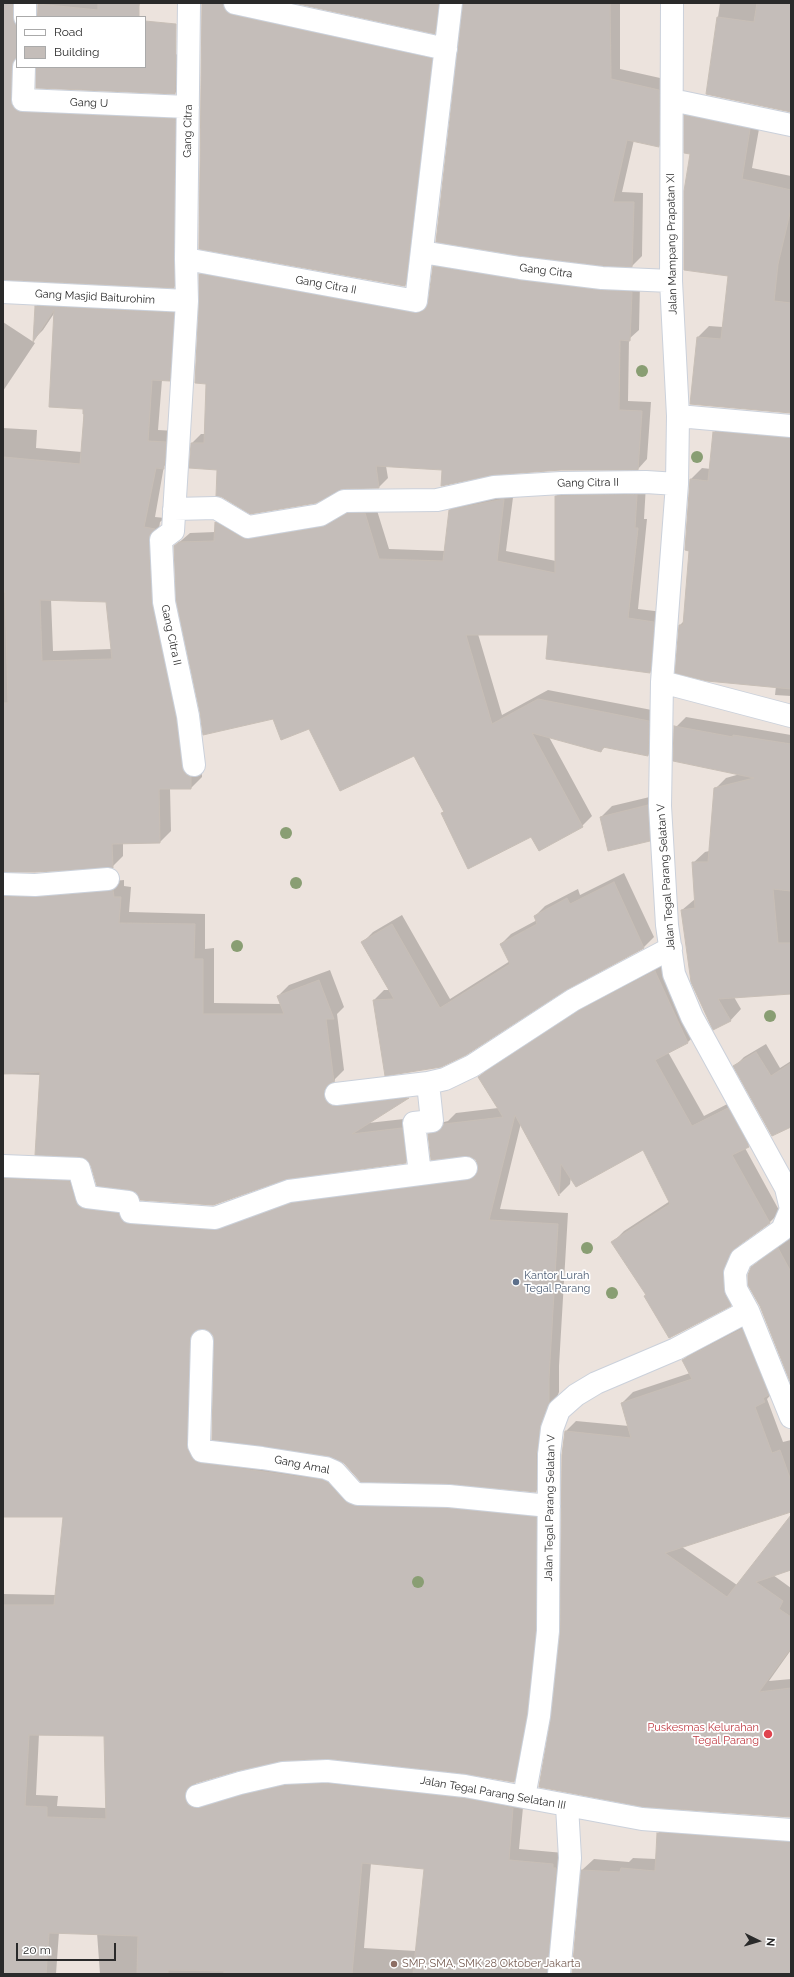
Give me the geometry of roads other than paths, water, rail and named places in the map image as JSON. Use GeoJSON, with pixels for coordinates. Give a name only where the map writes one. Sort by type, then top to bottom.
{"type":"FeatureCollection","features":[{"type":"Feature","properties":{"kind":"street"},"geometry":{"type":"LineString","coordinates":[[25,3],[25,16]]}},
{"type":"Feature","properties":{"kind":"street","name":"Gang Citra"},"geometry":{"type":"LineString","coordinates":[[186,259],[190,3]]}},
{"type":"Feature","properties":{"kind":"street"},"geometry":{"type":"LineString","coordinates":[[235,3],[446,50]]}},
{"type":"Feature","properties":{"kind":"street","name":"Gang Citra II"},"geometry":{"type":"LineString","coordinates":[[194,765],[188,716],[164,602],[161,540],[173,531],[187,301],[186,259],[416,301],[451,3]]}},
{"type":"Feature","properties":{"kind":"street","name":"Jalan Mampang Prapatan XI"},"geometry":{"type":"LineString","coordinates":[[672,3],[671,281],[678,416],[677,484]]}},
{"type":"Feature","properties":{"kind":"street","name":"Gang U"},"geometry":{"type":"LineString","coordinates":[[24,68],[23,100],[188,107]]}},
{"type":"Feature","properties":{"kind":"street"},"geometry":{"type":"LineString","coordinates":[[672,100],[791,125]]}},
{"type":"Feature","properties":{"kind":"street","name":"Gang Citra"},"geometry":{"type":"LineString","coordinates":[[422,252],[520,268],[602,278],[671,281]]}},
{"type":"Feature","properties":{"kind":"street","name":"Gang Masjid Baiturohim"},"geometry":{"type":"LineString","coordinates":[[3,292],[187,301]]}},
{"type":"Feature","properties":{"kind":"street"},"geometry":{"type":"LineString","coordinates":[[678,416],[791,426]]}},
{"type":"Feature","properties":{"kind":"street","name":"Gang Citra II"},"geometry":{"type":"LineString","coordinates":[[174,509],[216,508],[248,527],[320,515],[344,501],[438,500],[494,487],[561,483],[646,482],[677,484]]}},
{"type":"Feature","properties":{"kind":"street","name":"Jalan Tegal Parang Selatan V"},"geometry":{"type":"LineString","coordinates":[[677,484],[662,682],[660,806],[667,925],[674,974],[692,1017],[786,1188],[791,1209],[782,1230],[741,1259],[736,1273],[736,1289],[748,1311],[791,1416]]}},
{"type":"Feature","properties":{"kind":"street"},"geometry":{"type":"LineString","coordinates":[[662,682],[791,716]]}},
{"type":"Feature","properties":{"kind":"street"},"geometry":{"type":"LineString","coordinates":[[3,884],[35,885],[108,879]]}},
{"type":"Feature","properties":{"kind":"street"},"geometry":{"type":"LineString","coordinates":[[336,1094],[428,1083],[445,1079],[472,1066],[574,1000],[671,948]]}},
{"type":"Feature","properties":{"kind":"street"},"geometry":{"type":"LineString","coordinates":[[420,1174],[414,1123],[432,1121],[428,1083]]}},
{"type":"Feature","properties":{"kind":"street"},"geometry":{"type":"LineString","coordinates":[[3,1166],[79,1169],[87,1197],[128,1202],[131,1212],[216,1218],[289,1192],[466,1168]]}},
{"type":"Feature","properties":{"kind":"street","name":"Jalan Tegal Parang Selatan V"},"geometry":{"type":"LineString","coordinates":[[524,1797],[539,1716],[548,1631],[549,1454],[552,1429],[559,1410],[576,1395],[596,1383],[676,1349],[748,1311]]}},
{"type":"Feature","properties":{"kind":"street","name":"Gang Amal"},"geometry":{"type":"LineString","coordinates":[[202,1342],[200,1445],[202,1451],[262,1458],[326,1468],[335,1472],[353,1492],[358,1494],[449,1496],[549,1506]]}},
{"type":"Feature","properties":{"kind":"street","name":"Jalan Tegal Parang Selatan III"},"geometry":{"type":"LineString","coordinates":[[197,1796],[240,1783],[283,1774],[327,1771],[443,1783],[642,1819],[791,1830]]}},
{"type":"Feature","properties":{"kind":"street"},"geometry":{"type":"LineString","coordinates":[[559,1974],[570,1858],[567,1806]]}},
{"type":"Feature","properties":{"kind":"place","name":"Kantor Lurah Tegal Parang"},"geometry":{"type":"Point","coordinates":[516,1282]}},
{"type":"Feature","properties":{"kind":"place","name":"Puskesmas Kelurahan Tegal Parang"},"geometry":{"type":"Point","coordinates":[768,1734]}},
{"type":"Feature","properties":{"kind":"place","name":"SMP, SMA, SMK 28 Oktober Jakarta"},"geometry":{"type":"Point","coordinates":[394,1964]}}]}
